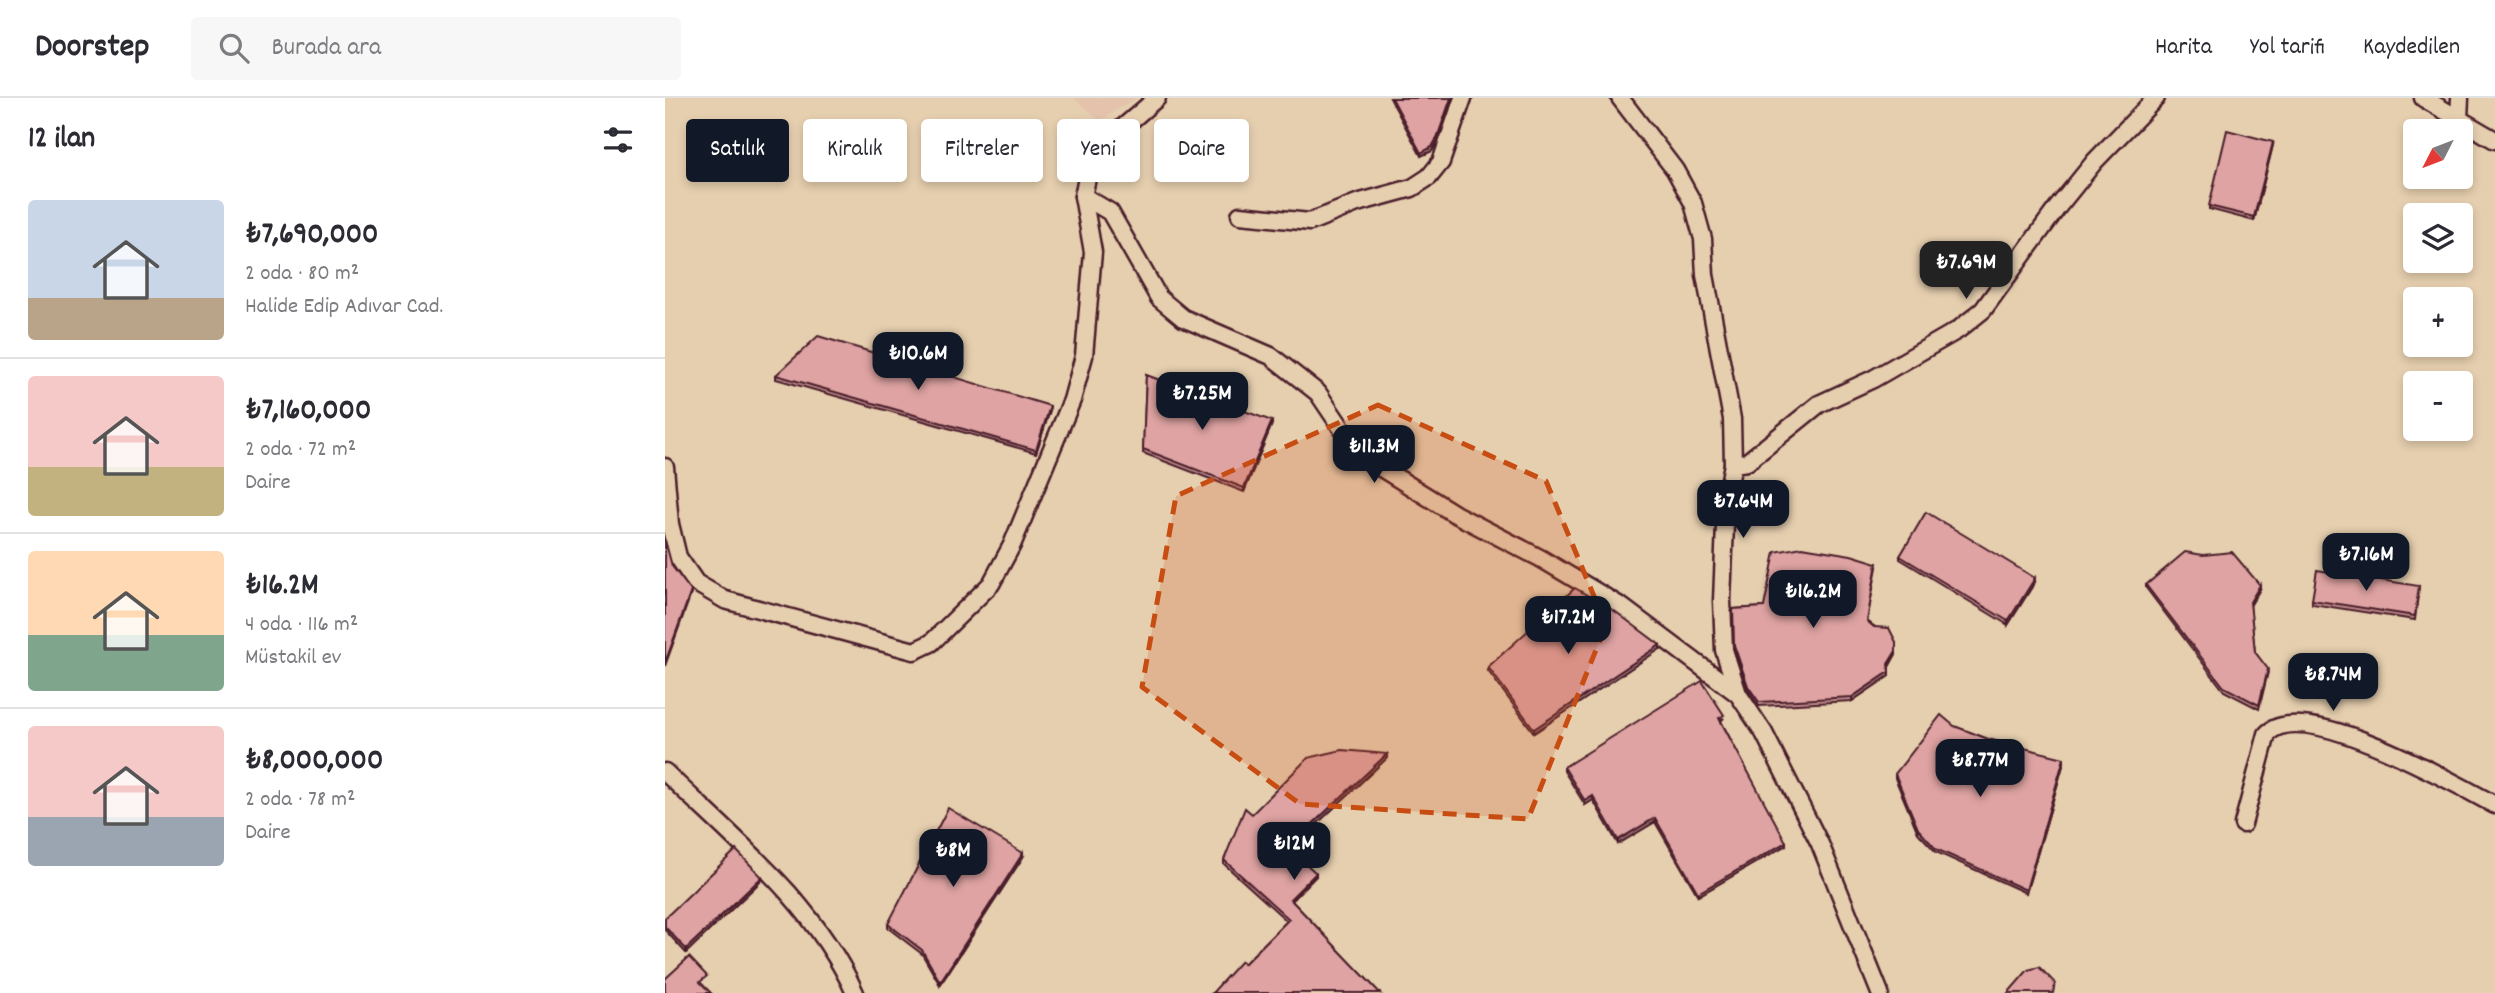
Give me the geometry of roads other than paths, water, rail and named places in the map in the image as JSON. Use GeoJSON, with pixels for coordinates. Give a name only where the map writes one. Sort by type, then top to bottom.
{"type":"FeatureCollection","features":[{"type":"Feature","properties":{"kind":"street"},"geometry":{"type":"LineString","coordinates":[[665,467],[670,524],[678,557],[696,583],[725,600],[914,651],[931,643],[991,584],[1012,545],[1072,400],[1084,356],[1093,252],[1083,196],[1090,166],[1106,142],[1157,98]]}},
{"type":"Feature","properties":{"kind":"street"},"geometry":{"type":"LineString","coordinates":[[1240,215],[1310,222],[1357,203],[1412,188],[1429,177],[1441,162],[1462,98]]}},
{"type":"Feature","properties":{"kind":"street"},"geometry":{"type":"LineString","coordinates":[[1620,98],[1675,170],[1693,203],[1703,239],[1705,275],[1732,419],[1733,464],[1726,499],[1722,601],[1724,650],[1738,694],[1764,733],[1820,844],[1880,993]]}},
{"type":"Feature","properties":{"kind":"street"},"geometry":{"type":"LineString","coordinates":[[1733,464],[1747,462],[1819,404],[1873,379],[1958,330],[1983,310],[2057,208],[2095,161],[2155,98]]}},
{"type":"Feature","properties":{"kind":"street"},"geometry":{"type":"LineString","coordinates":[[2423,98],[2495,140]]}},
{"type":"Feature","properties":{"kind":"street"},"geometry":{"type":"LineString","coordinates":[[2459,118],[2460,98]]}},
{"type":"Feature","properties":{"kind":"street"},"geometry":{"type":"LineString","coordinates":[[1083,196],[1110,212],[1159,299],[1183,318],[1271,356],[1318,393],[1351,442],[1370,461],[1455,514],[1540,558],[1622,607],[1738,694]]}},
{"type":"Feature","properties":{"kind":"street"},"geometry":{"type":"LineString","coordinates":[[2243,824],[2267,734],[2282,725],[2302,725],[2374,742],[2495,805]]}},
{"type":"Feature","properties":{"kind":"street"},"geometry":{"type":"LineString","coordinates":[[665,772],[795,898],[841,962],[855,993]]}}]}
